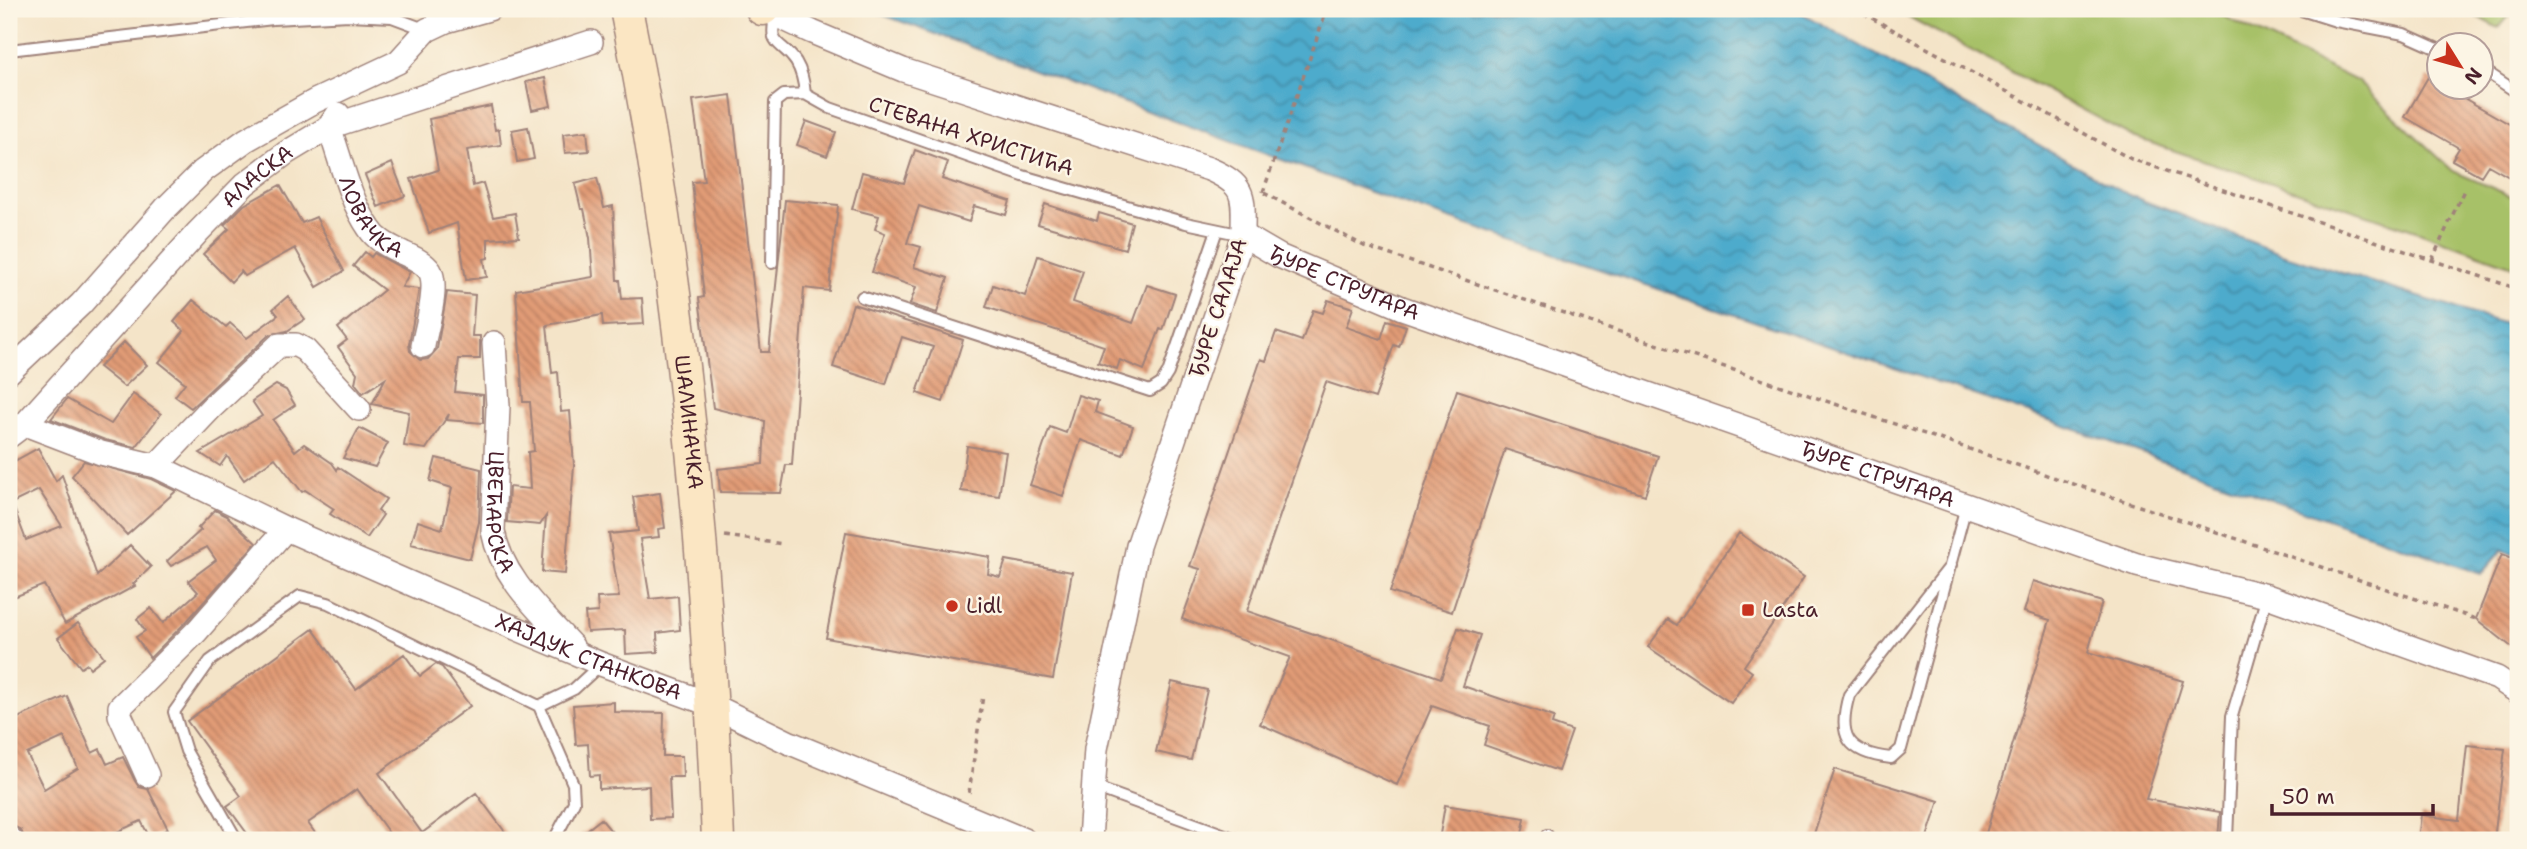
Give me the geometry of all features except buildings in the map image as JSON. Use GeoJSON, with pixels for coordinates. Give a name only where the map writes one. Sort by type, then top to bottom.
{"type":"FeatureCollection","features":[{"type":"Feature","properties":{"kind":"main road","name":"ШАЛИНАЧКА"},"geometry":{"type":"LineString","coordinates":[[626,9],[648,113],[687,409],[712,705],[718,840]]}},
{"type":"Feature","properties":{"kind":"street"},"geometry":{"type":"LineString","coordinates":[[9,372],[81,304],[165,209],[203,172],[246,140],[315,101],[398,62],[428,30],[446,21],[489,9]]}},
{"type":"Feature","properties":{"kind":"street","name":"ЂУРЕ САЛАЈА"},"geometry":{"type":"LineString","coordinates":[[766,10],[903,70],[1226,177],[1239,189],[1244,201],[1243,235],[1138,546],[1096,749],[1090,840]]}},
{"type":"Feature","properties":{"kind":"street","name":"АЛАСКА"},"geometry":{"type":"LineString","coordinates":[[17,430],[198,232],[245,184],[286,153],[329,127],[591,42]]}},
{"type":"Feature","properties":{"kind":"street"},"geometry":{"type":"LineString","coordinates":[[329,127],[365,79]]}},
{"type":"Feature","properties":{"kind":"street","name":"ЛОВАЧКА"},"geometry":{"type":"LineString","coordinates":[[329,127],[354,198],[368,227],[378,240],[413,258],[430,271],[432,299],[422,346]]}},
{"type":"Feature","properties":{"kind":"street","name":"ЂУРЕ СТРУГАРА"},"geometry":{"type":"LineString","coordinates":[[1243,235],[1279,256],[1402,308],[2137,565],[2267,596],[2497,678],[2518,692]]}},
{"type":"Feature","properties":{"kind":"street","name":"ЦВЕЋАРСКА"},"geometry":{"type":"LineString","coordinates":[[494,343],[498,406],[493,531],[496,545],[503,562],[523,592],[577,653]]}},
{"type":"Feature","properties":{"kind":"street"},"geometry":{"type":"LineString","coordinates":[[156,466],[211,408],[279,345],[296,345],[305,350],[359,409]]}},
{"type":"Feature","properties":{"kind":"street","name":"ХАЈДУК СТАНКОВА"},"geometry":{"type":"LineString","coordinates":[[17,430],[156,466],[286,529],[601,664],[712,705],[788,742],[1024,840]]}},
{"type":"Feature","properties":{"kind":"street"},"geometry":{"type":"LineString","coordinates":[[147,775],[120,715],[120,707],[197,631],[286,529]]}},
{"type":"Feature","properties":{"kind":"lane"},"geometry":{"type":"LineString","coordinates":[[2298,9],[2336,21],[2404,34],[2426,44]]}},
{"type":"Feature","properties":{"kind":"lane"},"geometry":{"type":"LineString","coordinates":[[766,10],[775,41],[795,60],[803,78],[805,94],[784,96],[775,102],[772,263]]}},
{"type":"Feature","properties":{"kind":"lane"},"geometry":{"type":"LineString","coordinates":[[9,50],[273,19],[337,15],[392,17],[428,30]]}},
{"type":"Feature","properties":{"kind":"lane"},"geometry":{"type":"LineString","coordinates":[[2496,78],[2518,93]]}},
{"type":"Feature","properties":{"kind":"lane","name":"СТЕВАНА ХРИСТИЋА"},"geometry":{"type":"LineString","coordinates":[[805,94],[830,108],[1023,176],[1243,235]]}},
{"type":"Feature","properties":{"kind":"lane"},"geometry":{"type":"LineString","coordinates":[[862,298],[1150,391],[1161,384],[1168,373],[1217,230]]}},
{"type":"Feature","properties":{"kind":"lane"},"geometry":{"type":"LineString","coordinates":[[1951,565],[1849,695],[1842,719],[1846,736],[1858,748],[1872,756],[1891,758],[1901,749],[1951,565],[1966,506]]}},
{"type":"Feature","properties":{"kind":"lane"},"geometry":{"type":"LineString","coordinates":[[237,840],[186,751],[174,712],[209,660],[300,596],[328,603],[539,706],[573,785],[574,802],[554,840]]}},
{"type":"Feature","properties":{"kind":"lane"},"geometry":{"type":"LineString","coordinates":[[2227,840],[2232,716],[2267,596]]}},
{"type":"Feature","properties":{"kind":"lane"},"geometry":{"type":"LineString","coordinates":[[539,706],[574,689],[601,664]]}},
{"type":"Feature","properties":{"kind":"lane"},"geometry":{"type":"LineString","coordinates":[[1094,787],[1239,840]]}},
{"type":"Feature","properties":{"kind":"path"},"geometry":{"type":"LineString","coordinates":[[1270,172],[1327,9]]}},
{"type":"Feature","properties":{"kind":"path"},"geometry":{"type":"LineString","coordinates":[[1855,9],[2131,159],[2518,289]]}},
{"type":"Feature","properties":{"kind":"path"},"geometry":{"type":"LineString","coordinates":[[2432,260],[2465,188]]}},
{"type":"Feature","properties":{"kind":"path"},"geometry":{"type":"LineString","coordinates":[[1263,192],[1364,246],[2476,619]]}},
{"type":"Feature","properties":{"kind":"path"},"geometry":{"type":"LineString","coordinates":[[699,532],[783,544]]}},
{"type":"Feature","properties":{"kind":"path"},"geometry":{"type":"LineString","coordinates":[[966,816],[983,695]]}},
{"type":"Feature","properties":{"kind":"green space"},"geometry":{"type":"Polygon","coordinates":[[[1894,9],[2209,9],[2357,81],[2453,171],[2518,199],[2518,268],[2419,232],[2133,137],[1894,9]]]}},
{"type":"Feature","properties":{"kind":"green space"},"geometry":{"type":"Polygon","coordinates":[[[2462,9],[2514,9],[2498,28],[2462,9]]]}},
{"type":"Feature","properties":{"kind":"water"},"geometry":{"type":"Polygon","coordinates":[[[871,9],[1794,9],[2129,195],[2282,254],[2518,328],[2518,555],[2502,550],[2481,574],[2049,420],[1384,197],[871,9]]]}},
{"type":"Feature","properties":{"kind":"place","name":"Lidl"},"geometry":{"type":"Point","coordinates":[952,606]}},
{"type":"Feature","properties":{"kind":"place","name":"Lasta"},"geometry":{"type":"Point","coordinates":[1748,610]}}]}
